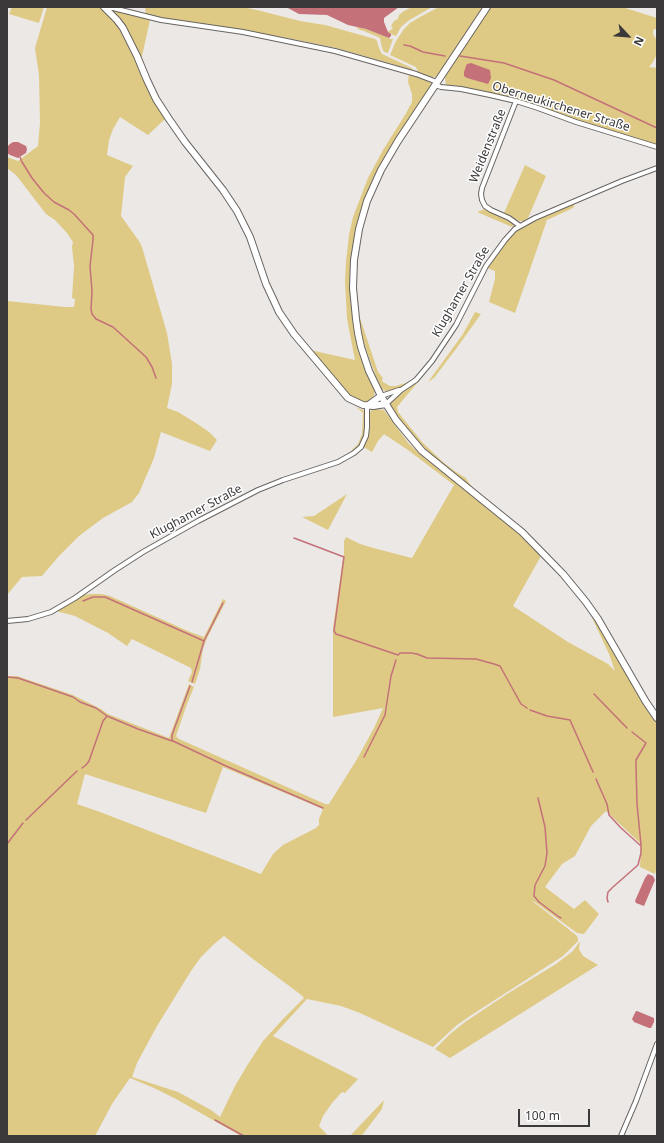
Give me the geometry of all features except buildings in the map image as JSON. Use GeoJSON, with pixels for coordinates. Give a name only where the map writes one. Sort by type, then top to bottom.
{"type":"FeatureCollection","features":[{"type":"Feature","properties":{"kind":"main road"},"geometry":{"type":"LineString","coordinates":[[105,7],[117,20],[127,35],[156,99],[185,142],[223,190],[237,211],[250,237],[266,284],[274,301],[285,321],[304,348],[344,394],[356,402],[367,406],[386,404]]}},
{"type":"Feature","properties":{"kind":"main road"},"geometry":{"type":"LineString","coordinates":[[487,7],[398,141],[381,170],[367,201],[356,245],[353,274],[358,333],[367,365],[381,396],[396,420],[422,451],[522,532],[563,574],[598,619],[646,702],[657,718]]}},
{"type":"Feature","properties":{"kind":"main road"},"geometry":{"type":"LineString","coordinates":[[367,406],[381,396]]}},
{"type":"Feature","properties":{"kind":"street","name":"Oberneukirchener Straße"},"geometry":{"type":"LineString","coordinates":[[105,7],[161,20],[243,32],[335,51],[416,74],[441,88],[461,89],[490,94],[516,101],[657,147]]}},
{"type":"Feature","properties":{"kind":"street","name":"Weidenstraße"},"geometry":{"type":"LineString","coordinates":[[516,101],[481,194],[485,206],[509,218],[520,226]]}},
{"type":"Feature","properties":{"kind":"street","name":"Klughamer Straße"},"geometry":{"type":"LineString","coordinates":[[386,404],[401,390],[416,380],[432,361],[456,325],[486,266],[504,240],[520,226],[535,218],[622,181],[657,168]]}},
{"type":"Feature","properties":{"kind":"street","name":"Klughamer Straße"},"geometry":{"type":"LineString","coordinates":[[381,396],[401,390]]}},
{"type":"Feature","properties":{"kind":"street","name":"Klughamer Straße"},"geometry":{"type":"LineString","coordinates":[[7,621],[28,618],[51,612],[75,598],[143,552],[198,521],[258,490],[338,462],[354,453],[361,447],[366,436],[367,406]]}},
{"type":"Feature","properties":{"kind":"street"},"geometry":{"type":"LineString","coordinates":[[621,1136],[636,1101],[657,1044]]}},
{"type":"Feature","properties":{"kind":"shaded area"},"geometry":{"type":"Polygon","coordinates":[[[12,7],[44,7],[39,23],[9,14],[12,7]]]}},
{"type":"Feature","properties":{"kind":"shaded area"},"geometry":{"type":"Polygon","coordinates":[[[47,7],[99,7],[108,13],[123,34],[166,118],[148,135],[120,117],[109,140],[107,155],[133,166],[125,177],[121,216],[142,247],[167,333],[172,364],[172,384],[167,408],[178,412],[196,423],[217,440],[210,451],[161,432],[154,458],[139,493],[132,502],[103,518],[79,536],[42,576],[22,577],[7,595],[7,301],[74,307],[75,299],[72,298],[74,266],[72,247],[73,242],[55,220],[46,214],[16,175],[7,168],[7,157],[18,161],[38,146],[40,123],[39,75],[35,48],[47,7]]]}},
{"type":"Feature","properties":{"kind":"shaded area"},"geometry":{"type":"Polygon","coordinates":[[[145,7],[243,7],[300,21],[325,25],[375,39],[382,54],[412,68],[413,70],[336,48],[282,37],[146,15],[145,7]]]}},
{"type":"Feature","properties":{"kind":"shaded area"},"geometry":{"type":"Polygon","coordinates":[[[286,7],[399,7],[384,18],[388,32],[391,34],[389,38],[366,29],[348,25],[327,15],[299,14],[286,7]]]}},
{"type":"Feature","properties":{"kind":"shaded area"},"geometry":{"type":"Polygon","coordinates":[[[412,7],[432,7],[408,21],[401,27],[396,36],[388,32],[393,28],[391,26],[394,21],[398,19],[399,15],[412,7]]]}},
{"type":"Feature","properties":{"kind":"shaded area"},"geometry":{"type":"Polygon","coordinates":[[[439,7],[485,7],[437,76],[430,77],[418,72],[416,67],[390,55],[396,41],[410,23],[439,7]]]}},
{"type":"Feature","properties":{"kind":"shaded area"},"geometry":{"type":"Polygon","coordinates":[[[491,7],[622,7],[657,18],[657,29],[654,29],[653,34],[657,41],[657,54],[649,67],[657,68],[657,145],[507,96],[459,86],[446,85],[445,78],[447,73],[491,7]]]}},
{"type":"Feature","properties":{"kind":"shaded area"},"geometry":{"type":"Polygon","coordinates":[[[112,10],[150,20],[141,61],[112,10]]]}},
{"type":"Feature","properties":{"kind":"shaded area"},"geometry":{"type":"Polygon","coordinates":[[[357,27],[393,39],[388,53],[384,52],[380,38],[360,30],[357,27]]]}},
{"type":"Feature","properties":{"kind":"shaded area"},"geometry":{"type":"Polygon","coordinates":[[[471,63],[490,70],[491,78],[488,84],[464,76],[467,64],[471,63]]]}},
{"type":"Feature","properties":{"kind":"shaded area"},"geometry":{"type":"Polygon","coordinates":[[[409,74],[430,81],[431,87],[400,131],[372,180],[356,228],[353,248],[350,284],[353,325],[362,362],[375,391],[373,398],[369,401],[360,401],[350,396],[310,350],[355,360],[347,319],[345,281],[349,235],[353,217],[368,178],[412,102],[412,94],[408,82],[409,74]]]}},
{"type":"Feature","properties":{"kind":"shaded area"},"geometry":{"type":"Polygon","coordinates":[[[13,142],[18,142],[26,146],[26,153],[18,158],[7,153],[7,147],[13,142]]]}},
{"type":"Feature","properties":{"kind":"shaded area"},"geometry":{"type":"Polygon","coordinates":[[[525,165],[546,176],[528,218],[524,221],[519,221],[504,213],[525,165]]]}},
{"type":"Feature","properties":{"kind":"shaded area"},"geometry":{"type":"Polygon","coordinates":[[[574,204],[574,207],[571,209],[547,220],[515,313],[489,302],[495,279],[495,271],[487,268],[502,246],[518,229],[535,220],[574,204]]]}},
{"type":"Feature","properties":{"kind":"shaded area"},"geometry":{"type":"Polygon","coordinates":[[[485,209],[510,221],[514,225],[512,227],[477,212],[485,209]]]}},
{"type":"Feature","properties":{"kind":"shaded area"},"geometry":{"type":"Polygon","coordinates":[[[358,312],[378,372],[383,378],[383,382],[390,386],[396,386],[409,382],[405,385],[387,392],[382,389],[362,336],[358,312]]]}},
{"type":"Feature","properties":{"kind":"shaded area"},"geometry":{"type":"Polygon","coordinates":[[[475,312],[481,314],[434,378],[428,382],[463,334],[475,312]]]}},
{"type":"Feature","properties":{"kind":"shaded area"},"geometry":{"type":"Polygon","coordinates":[[[423,376],[397,407],[398,412],[422,442],[443,462],[466,478],[476,491],[436,459],[414,438],[391,406],[391,402],[395,398],[411,387],[423,376]]]}},
{"type":"Feature","properties":{"kind":"shaded area"},"geometry":{"type":"Polygon","coordinates":[[[356,407],[369,413],[372,410],[377,409],[384,410],[409,444],[427,460],[525,537],[542,554],[513,606],[568,642],[608,664],[615,671],[609,654],[588,609],[595,620],[657,722],[657,865],[655,874],[640,867],[641,844],[606,811],[591,826],[575,856],[562,864],[545,887],[574,909],[585,900],[599,914],[584,934],[577,933],[531,900],[576,935],[578,941],[563,956],[457,1025],[433,1047],[360,1013],[341,1006],[307,999],[273,1036],[358,1079],[345,1093],[342,1092],[323,1116],[319,1126],[328,1136],[241,1136],[176,1099],[130,1078],[112,1104],[95,1136],[7,1136],[7,676],[17,676],[73,695],[108,714],[169,738],[189,684],[194,687],[176,736],[179,739],[325,804],[329,804],[357,759],[383,708],[333,717],[333,628],[344,554],[344,541],[346,537],[360,544],[412,558],[454,485],[408,450],[384,434],[372,452],[360,445],[352,453],[346,456],[358,444],[362,434],[363,413],[356,407]],[[223,767],[206,813],[85,774],[77,804],[261,874],[273,854],[283,845],[319,825],[319,819],[323,809],[223,767]],[[224,936],[201,957],[191,971],[157,1026],[137,1063],[132,1077],[178,1092],[211,1110],[220,1117],[235,1086],[263,1041],[304,998],[224,936]]]}},
{"type":"Feature","properties":{"kind":"shaded area"},"geometry":{"type":"Polygon","coordinates":[[[347,494],[328,530],[302,517],[314,516],[347,494]]]}},
{"type":"Feature","properties":{"kind":"shaded area"},"geometry":{"type":"Polygon","coordinates":[[[91,594],[110,596],[204,637],[223,599],[226,601],[207,638],[195,684],[188,681],[192,672],[191,668],[132,639],[127,646],[108,633],[75,616],[56,611],[83,595],[91,594]]]}},
{"type":"Feature","properties":{"kind":"shaded area"},"geometry":{"type":"Polygon","coordinates":[[[648,874],[653,876],[655,880],[644,906],[636,903],[635,901],[648,874]]]}},
{"type":"Feature","properties":{"kind":"shaded area"},"geometry":{"type":"Polygon","coordinates":[[[580,941],[579,949],[583,956],[598,965],[450,1058],[435,1049],[465,1022],[556,964],[573,951],[580,941]]]}},
{"type":"Feature","properties":{"kind":"shaded area"},"geometry":{"type":"Polygon","coordinates":[[[636,1011],[654,1018],[651,1028],[634,1022],[632,1019],[636,1011]]]}},
{"type":"Feature","properties":{"kind":"shaded area"},"geometry":{"type":"Polygon","coordinates":[[[384,1100],[382,1109],[363,1134],[361,1136],[350,1136],[384,1100]]]}},
{"type":"Feature","properties":{"kind":"waterway"},"geometry":{"type":"LineString","coordinates":[[404,45],[423,52],[445,56]]}},
{"type":"Feature","properties":{"kind":"waterway"},"geometry":{"type":"LineString","coordinates":[[460,56],[504,63],[554,80],[657,128]]}},
{"type":"Feature","properties":{"kind":"waterway"},"geometry":{"type":"LineString","coordinates":[[20,157],[32,178],[44,193],[54,202],[74,214],[93,235],[90,266],[92,314],[96,319],[113,327],[146,357],[156,378]]}},
{"type":"Feature","properties":{"kind":"waterway"},"geometry":{"type":"LineString","coordinates":[[294,538],[344,557],[334,631],[336,634],[398,655],[400,653],[411,653],[427,658],[476,659],[500,666],[521,704],[527,708]]}},
{"type":"Feature","properties":{"kind":"waterway"},"geometry":{"type":"LineString","coordinates":[[83,601],[93,597],[105,597],[204,641]]}},
{"type":"Feature","properties":{"kind":"waterway"},"geometry":{"type":"LineString","coordinates":[[192,682],[204,641],[223,603]]}},
{"type":"Feature","properties":{"kind":"waterway"},"geometry":{"type":"LineString","coordinates":[[364,757],[385,715],[391,676],[396,660]]}},
{"type":"Feature","properties":{"kind":"waterway"},"geometry":{"type":"LineString","coordinates":[[7,677],[18,678],[73,697],[80,702],[96,708],[107,716],[172,741]]}},
{"type":"Feature","properties":{"kind":"waterway"},"geometry":{"type":"LineString","coordinates":[[190,686],[172,735],[173,741],[226,766],[323,808]]}},
{"type":"Feature","properties":{"kind":"waterway"},"geometry":{"type":"LineString","coordinates":[[594,694],[627,728]]}},
{"type":"Feature","properties":{"kind":"waterway"},"geometry":{"type":"LineString","coordinates":[[530,710],[547,716],[570,720],[593,772]]}},
{"type":"Feature","properties":{"kind":"waterway"},"geometry":{"type":"LineString","coordinates":[[82,768],[89,761],[103,721],[107,716]]}},
{"type":"Feature","properties":{"kind":"waterway"},"geometry":{"type":"LineString","coordinates":[[632,732],[646,743],[636,760],[637,804],[641,845]]}},
{"type":"Feature","properties":{"kind":"waterway"},"geometry":{"type":"LineString","coordinates":[[26,820],[77,771]]}},
{"type":"Feature","properties":{"kind":"waterway"},"geometry":{"type":"LineString","coordinates":[[596,779],[607,804],[609,815],[641,846],[638,865],[608,892],[608,902]]}},
{"type":"Feature","properties":{"kind":"waterway"},"geometry":{"type":"LineString","coordinates":[[538,798],[545,827],[547,853],[545,866],[535,885],[534,896],[539,902],[561,918]]}},
{"type":"Feature","properties":{"kind":"waterway"},"geometry":{"type":"LineString","coordinates":[[7,844],[23,823]]}},
{"type":"Feature","properties":{"kind":"waterway"},"geometry":{"type":"LineString","coordinates":[[215,1120],[244,1136]]}}]}
